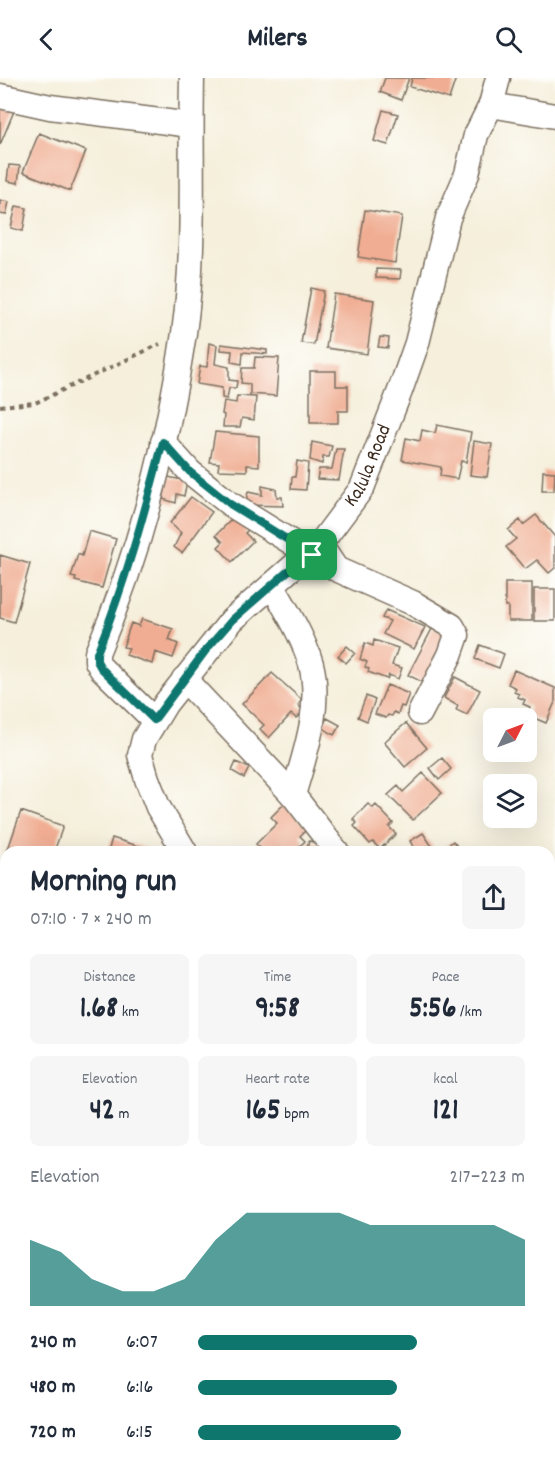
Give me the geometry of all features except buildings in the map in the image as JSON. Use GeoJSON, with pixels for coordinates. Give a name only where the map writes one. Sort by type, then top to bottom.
{"type":"FeatureCollection","features":[{"type":"Feature","properties":{"kind":"street"},"geometry":{"type":"LineString","coordinates":[[154,720],[101,668],[97,661],[97,653],[141,530],[163,442],[184,332],[193,202],[192,78]]}},
{"type":"Feature","properties":{"kind":"street","name":"Kalula Road"},"geometry":{"type":"LineString","coordinates":[[182,846],[159,807],[140,755],[144,739],[154,720],[184,679],[232,620],[295,565],[316,550],[362,488],[378,451],[417,343],[448,218],[467,174],[476,135],[490,105],[498,78]]}},
{"type":"Feature","properties":{"kind":"street"},"geometry":{"type":"LineString","coordinates":[[0,96],[50,107],[191,125]]}},
{"type":"Feature","properties":{"kind":"street"},"geometry":{"type":"LineString","coordinates":[[490,105],[555,116]]}},
{"type":"Feature","properties":{"kind":"street"},"geometry":{"type":"LineString","coordinates":[[163,442],[190,472],[230,504],[316,550],[336,569],[412,603],[452,626],[457,635],[450,655],[420,713]]}},
{"type":"Feature","properties":{"kind":"street"},"geometry":{"type":"LineString","coordinates":[[272,585],[300,637],[315,685],[312,721],[293,795]]}},
{"type":"Feature","properties":{"kind":"street"},"geometry":{"type":"LineString","coordinates":[[184,679],[293,795],[332,846]]}},
{"type":"Feature","properties":{"kind":"path"},"geometry":{"type":"LineString","coordinates":[[0,406],[35,403],[184,332]]}},
{"type":"Feature","properties":{"kind":"route"},"geometry":{"type":"LineString","coordinates":[[163,442],[190,472],[230,504],[312,555],[295,565],[232,620],[206,650],[154,720],[101,668],[97,661],[97,653],[122,589],[141,530],[163,442]]}}]}
